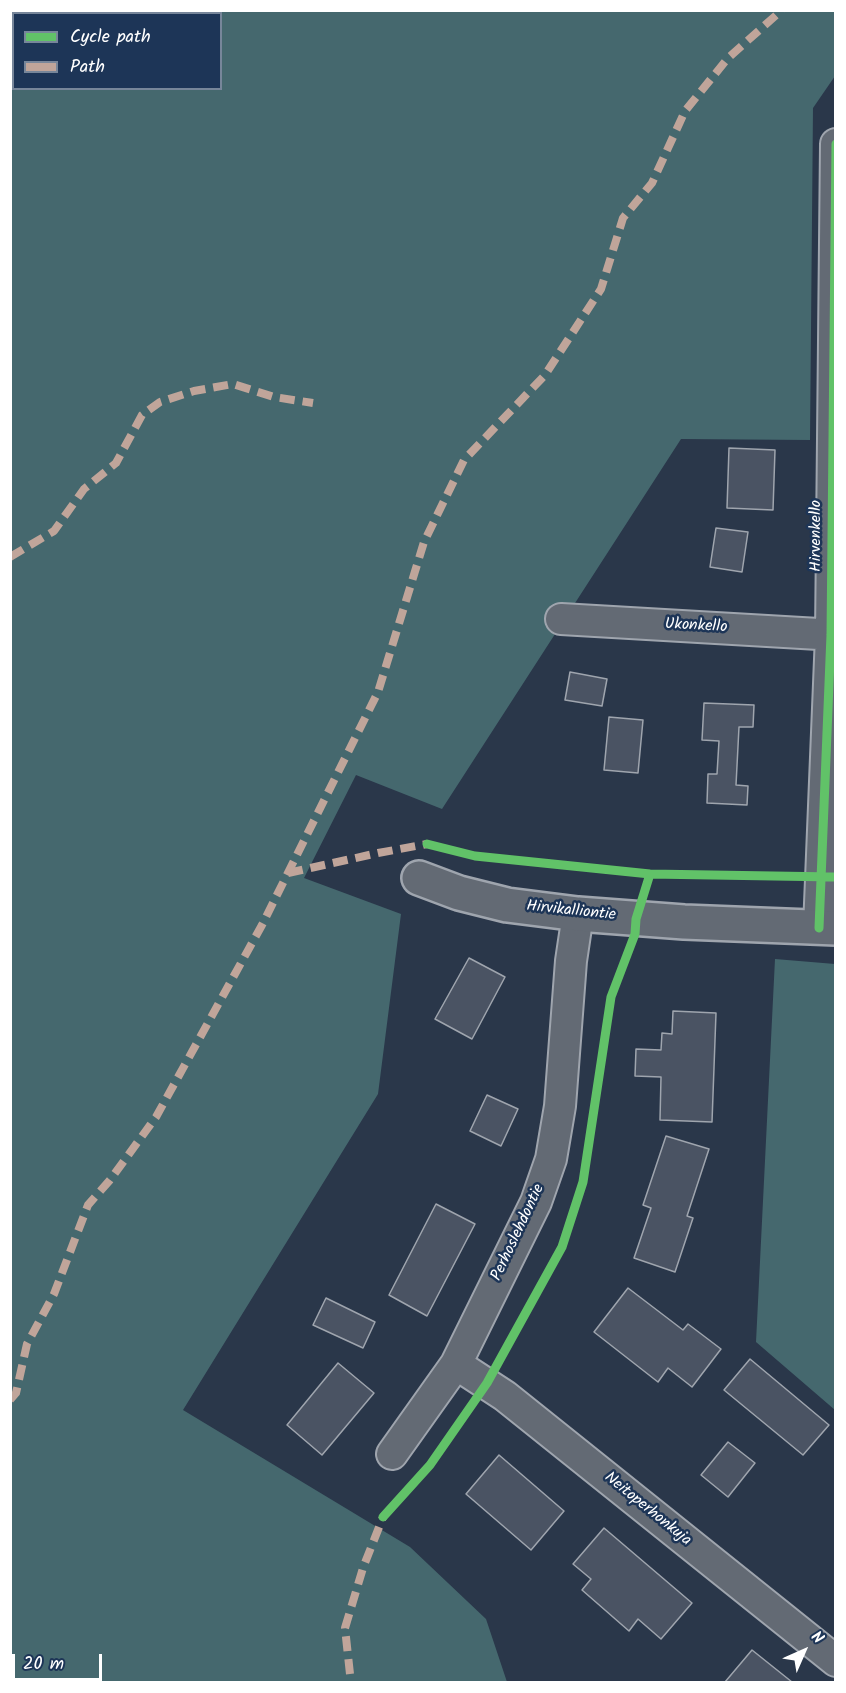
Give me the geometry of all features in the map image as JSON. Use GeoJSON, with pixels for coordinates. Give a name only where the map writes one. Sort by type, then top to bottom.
{"type":"FeatureCollection","features":[{"type":"Feature","properties":{"kind":"street","name":"Hirvenkello"},"geometry":{"type":"LineString","coordinates":[[827,928],[833,635],[836,144]]}},
{"type":"Feature","properties":{"kind":"street","name":"Ukonkello"},"geometry":{"type":"LineString","coordinates":[[561,618],[833,635]]}},
{"type":"Feature","properties":{"kind":"street","name":"Hirvikalliontie"},"geometry":{"type":"LineString","coordinates":[[419,878],[459,893],[507,905],[578,914],[827,928]]}},
{"type":"Feature","properties":{"kind":"street","name":"Perhoslehdontie"},"geometry":{"type":"LineString","coordinates":[[392,1454],[456,1364],[536,1202],[551,1159],[560,1106],[578,914]]}},
{"type":"Feature","properties":{"kind":"street","name":"Neitoperhonkuja"},"geometry":{"type":"LineString","coordinates":[[456,1364],[505,1396],[836,1661]]}},
{"type":"Feature","properties":{"kind":"green space"},"geometry":{"type":"Polygon","coordinates":[[[11,11],[835,11],[835,76],[813,108],[810,440],[681,439],[442,809],[356,775],[304,878],[401,914],[378,1094],[183,1410],[410,1547],[486,1619],[507,1682],[11,1682],[11,11]]]}},
{"type":"Feature","properties":{"kind":"green space"},"geometry":{"type":"Polygon","coordinates":[[[775,959],[835,964],[835,1410],[756,1342],[775,959]]]}},
{"type":"Feature","properties":{"kind":"building"},"geometry":{"type":"Polygon","coordinates":[[[729,448],[775,450],[773,510],[727,508],[729,448]]]}},
{"type":"Feature","properties":{"kind":"building"},"geometry":{"type":"Polygon","coordinates":[[[716,528],[748,532],[742,572],[710,567],[716,528]]]}},
{"type":"Feature","properties":{"kind":"building"},"geometry":{"type":"Polygon","coordinates":[[[570,672],[607,679],[602,706],[565,700],[570,672]]]}},
{"type":"Feature","properties":{"kind":"building"},"geometry":{"type":"Polygon","coordinates":[[[704,703],[754,705],[753,727],[739,727],[736,785],[748,786],[747,805],[707,803],[708,774],[717,774],[719,741],[702,740],[704,703]]]}},
{"type":"Feature","properties":{"kind":"building"},"geometry":{"type":"Polygon","coordinates":[[[609,717],[643,720],[638,773],[604,770],[609,717]]]}},
{"type":"Feature","properties":{"kind":"building"},"geometry":{"type":"Polygon","coordinates":[[[469,958],[505,977],[472,1039],[435,1019],[469,958]]]}},
{"type":"Feature","properties":{"kind":"building"},"geometry":{"type":"Polygon","coordinates":[[[673,1011],[716,1013],[712,1122],[660,1120],[661,1077],[635,1076],[636,1049],[661,1050],[662,1033],[672,1034],[673,1011]]]}},
{"type":"Feature","properties":{"kind":"building"},"geometry":{"type":"Polygon","coordinates":[[[487,1095],[518,1109],[501,1146],[470,1131],[487,1095]]]}},
{"type":"Feature","properties":{"kind":"building"},"geometry":{"type":"Polygon","coordinates":[[[666,1136],[709,1149],[687,1216],[693,1218],[675,1272],[634,1258],[651,1208],[643,1205],[666,1136]]]}},
{"type":"Feature","properties":{"kind":"building"},"geometry":{"type":"Polygon","coordinates":[[[436,1204],[475,1224],[427,1316],[389,1295],[436,1204]]]}},
{"type":"Feature","properties":{"kind":"building"},"geometry":{"type":"Polygon","coordinates":[[[628,1288],[683,1330],[688,1324],[721,1349],[692,1387],[668,1368],[658,1382],[594,1332],[628,1288]]]}},
{"type":"Feature","properties":{"kind":"building"},"geometry":{"type":"Polygon","coordinates":[[[326,1298],[375,1322],[363,1348],[313,1325],[326,1298]]]}},
{"type":"Feature","properties":{"kind":"building"},"geometry":{"type":"Polygon","coordinates":[[[750,1359],[829,1425],[803,1455],[724,1390],[750,1359]]]}},
{"type":"Feature","properties":{"kind":"building"},"geometry":{"type":"Polygon","coordinates":[[[338,1363],[374,1393],[322,1455],[287,1425],[338,1363]]]}},
{"type":"Feature","properties":{"kind":"building"},"geometry":{"type":"Polygon","coordinates":[[[728,1442],[755,1463],[728,1497],[701,1475],[728,1442]]]}},
{"type":"Feature","properties":{"kind":"building"},"geometry":{"type":"Polygon","coordinates":[[[499,1455],[564,1511],[531,1550],[466,1494],[499,1455]]]}},
{"type":"Feature","properties":{"kind":"building"},"geometry":{"type":"Polygon","coordinates":[[[604,1528],[692,1603],[661,1639],[638,1619],[629,1631],[582,1590],[591,1579],[573,1564],[604,1528]]]}},
{"type":"Feature","properties":{"kind":"building"},"geometry":{"type":"Polygon","coordinates":[[[752,1650],[792,1682],[725,1682],[752,1650]]]}},
{"type":"Feature","properties":{"kind":"marked path"},"geometry":{"type":"LineString","coordinates":[[10,1400],[16,1393],[27,1344],[54,1294],[88,1205],[110,1180],[156,1117],[262,925],[378,692],[424,542],[464,460],[545,375],[601,289],[623,218],[652,183],[685,111],[728,58],[782,10]]}},
{"type":"Feature","properties":{"kind":"marked path"},"geometry":{"type":"LineString","coordinates":[[10,557],[54,531],[84,489],[116,463],[142,415],[160,402],[194,391],[233,384],[274,397],[313,403]]}},
{"type":"Feature","properties":{"kind":"marked path"},"geometry":{"type":"LineString","coordinates":[[288,873],[427,844]]}},
{"type":"Feature","properties":{"kind":"marked path"},"geometry":{"type":"LineString","coordinates":[[350,1674],[345,1628],[363,1568],[383,1517]]}},
{"type":"Feature","properties":{"kind":"cycle path"},"geometry":{"type":"LineString","coordinates":[[819,928],[831,635],[836,144]]}},
{"type":"Feature","properties":{"kind":"cycle path"},"geometry":{"type":"LineString","coordinates":[[427,844],[475,856],[650,874],[836,877]]}},
{"type":"Feature","properties":{"kind":"cycle path"},"geometry":{"type":"LineString","coordinates":[[383,1517],[430,1465],[487,1383],[562,1247],[583,1182],[611,997],[635,934],[636,919],[650,874]]}}]}
